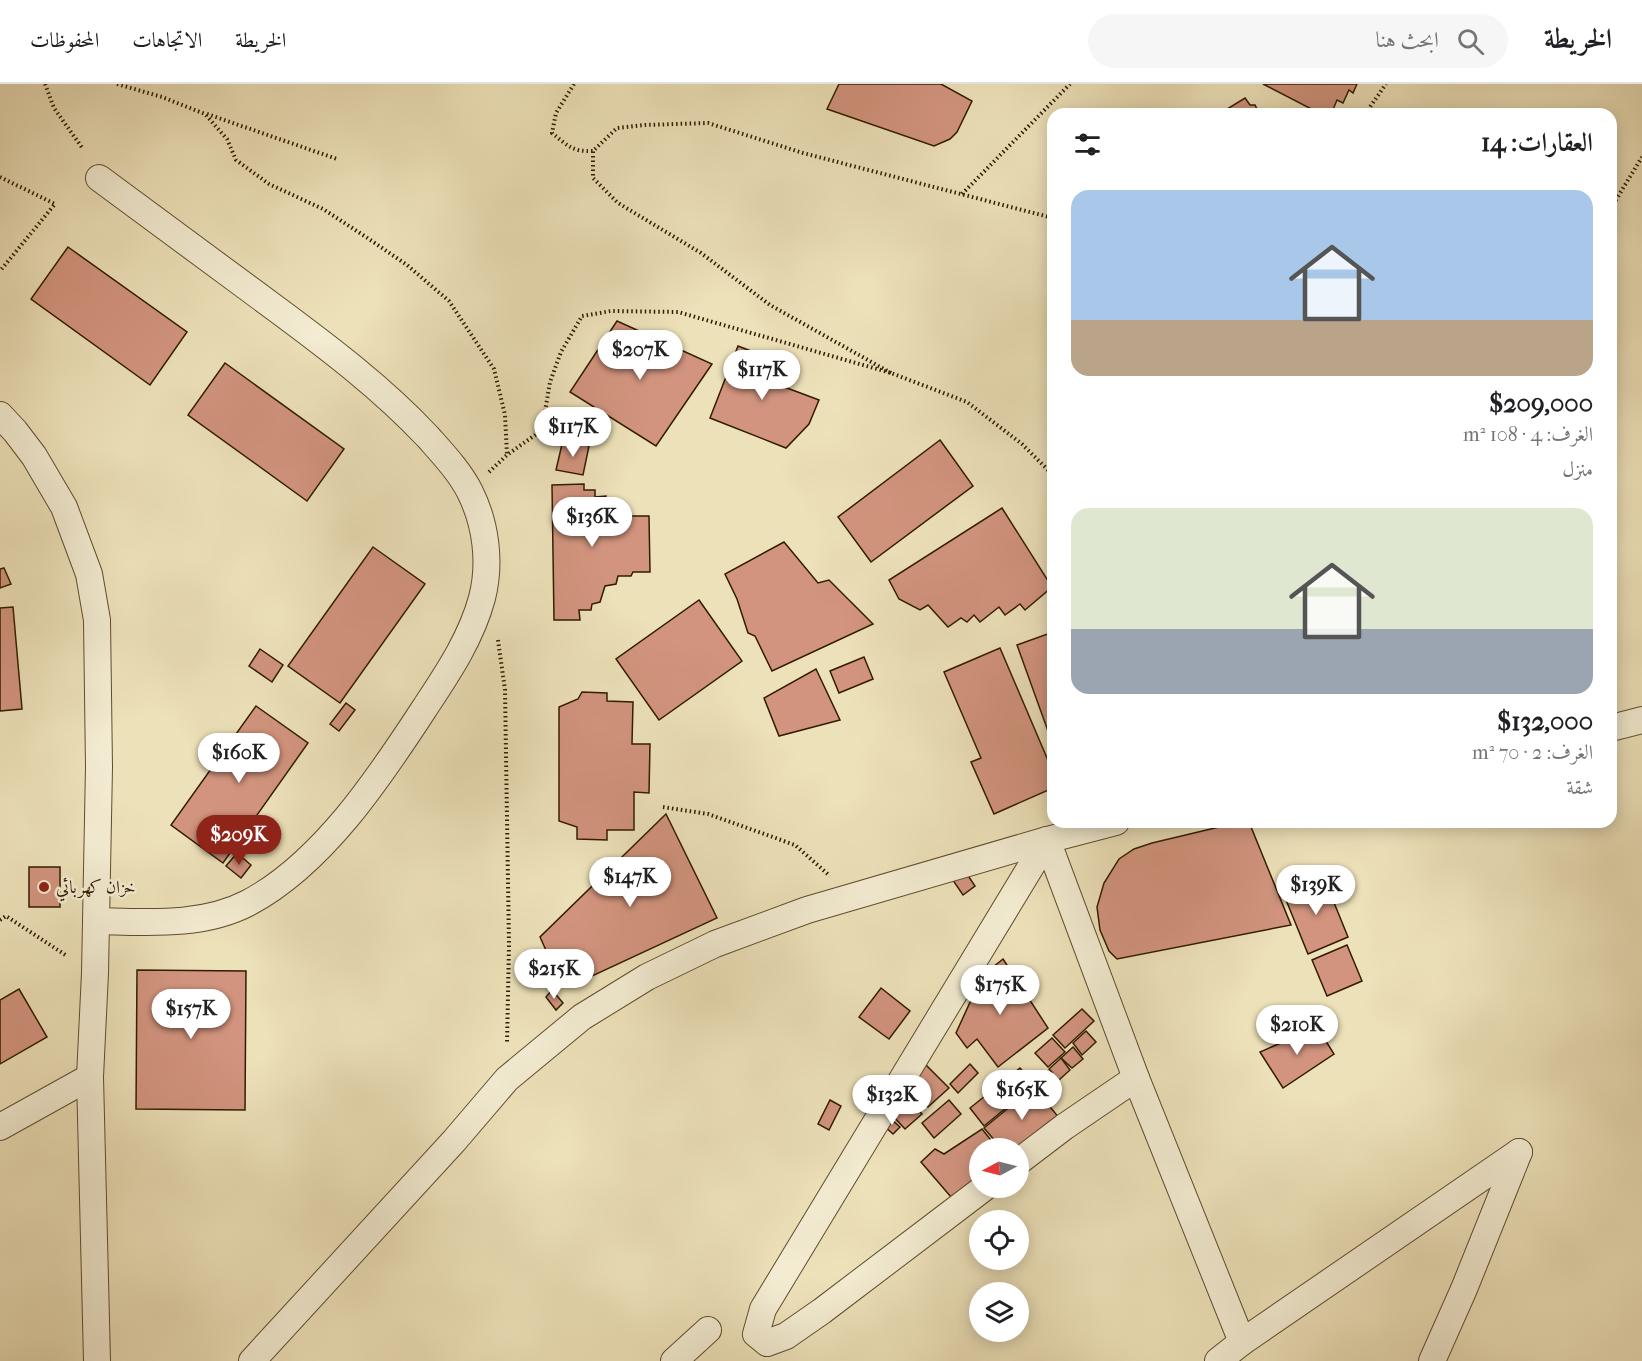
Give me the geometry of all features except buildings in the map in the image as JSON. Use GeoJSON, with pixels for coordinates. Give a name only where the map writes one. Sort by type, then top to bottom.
{"type":"FeatureCollection","features":[{"type":"Feature","properties":{"kind":"street"},"geometry":{"type":"LineString","coordinates":[[96,921],[181,922],[214,916],[246,904],[283,882],[315,853],[339,826],[405,739],[466,643],[482,597],[487,565],[484,528],[470,491],[446,457],[407,415],[366,377],[99,178]]}},
{"type":"Feature","properties":{"kind":"street"},"geometry":{"type":"LineString","coordinates":[[0,415],[34,456],[64,507],[89,574],[97,620],[99,767],[95,973],[90,1077],[97,1361]]}},
{"type":"Feature","properties":{"kind":"street"},"geometry":{"type":"LineString","coordinates":[[1617,726],[1642,720]]}},
{"type":"Feature","properties":{"kind":"street"},"geometry":{"type":"LineString","coordinates":[[252,1361],[507,1079],[582,1017],[647,977],[715,944],[807,910],[1093,828]]}},
{"type":"Feature","properties":{"kind":"street"},"geometry":{"type":"LineString","coordinates":[[1047,840],[1136,1078],[1242,1342]]}},
{"type":"Feature","properties":{"kind":"street"},"geometry":{"type":"LineString","coordinates":[[971,1198],[873,1274],[786,1336],[766,1343],[756,1334],[763,1309],[1047,840]]}},
{"type":"Feature","properties":{"kind":"street"},"geometry":{"type":"LineString","coordinates":[[0,1127],[90,1077]]}},
{"type":"Feature","properties":{"kind":"street"},"geometry":{"type":"LineString","coordinates":[[1029,1154],[1136,1078]]}},
{"type":"Feature","properties":{"kind":"street"},"geometry":{"type":"LineString","coordinates":[[1218,1361],[1242,1342],[1519,1152],[1464,1289],[1432,1361]]}},
{"type":"Feature","properties":{"kind":"street"},"geometry":{"type":"LineString","coordinates":[[674,1361],[708,1330]]}},
{"type":"Feature","properties":{"kind":"path"},"geometry":{"type":"LineString","coordinates":[[45,84],[54,108],[83,149]]}},
{"type":"Feature","properties":{"kind":"path"},"geometry":{"type":"LineString","coordinates":[[117,84],[162,97],[337,159]]}},
{"type":"Feature","properties":{"kind":"path"},"geometry":{"type":"LineString","coordinates":[[574,84],[556,113],[552,133],[573,149],[594,151]]}},
{"type":"Feature","properties":{"kind":"path"},"geometry":{"type":"LineString","coordinates":[[961,194],[1070,84]]}},
{"type":"Feature","properties":{"kind":"path"},"geometry":{"type":"LineString","coordinates":[[1369,108],[1386,84]]}},
{"type":"Feature","properties":{"kind":"path"},"geometry":{"type":"LineString","coordinates":[[205,114],[227,139],[236,160],[269,184],[323,209],[358,231],[449,300],[494,369],[505,415],[507,455]]}},
{"type":"Feature","properties":{"kind":"path"},"geometry":{"type":"LineString","coordinates":[[891,373],[770,304],[701,253],[618,203],[593,178],[594,151],[617,128],[645,124],[708,123],[803,153],[1047,216]]}},
{"type":"Feature","properties":{"kind":"path"},"geometry":{"type":"LineString","coordinates":[[1617,198],[1642,157]]}},
{"type":"Feature","properties":{"kind":"path"},"geometry":{"type":"LineString","coordinates":[[0,177],[55,204],[0,271]]}},
{"type":"Feature","properties":{"kind":"path"},"geometry":{"type":"LineString","coordinates":[[470,491],[507,455],[535,435],[543,423],[550,382],[561,352],[582,316],[611,311],[678,312],[765,339],[891,373],[967,402],[1022,444],[1047,468]]}},
{"type":"Feature","properties":{"kind":"path"},"geometry":{"type":"LineString","coordinates":[[497,633],[505,690],[509,945],[507,1079]]}},
{"type":"Feature","properties":{"kind":"path"},"geometry":{"type":"LineString","coordinates":[[663,807],[708,814],[795,845],[826,872],[845,899]]}},
{"type":"Feature","properties":{"kind":"path"},"geometry":{"type":"LineString","coordinates":[[0,920],[6,916],[95,973]]}},
{"type":"Feature","properties":{"kind":"place","name":"خزان كهربائي"},"geometry":{"type":"Point","coordinates":[44,887]}}]}
